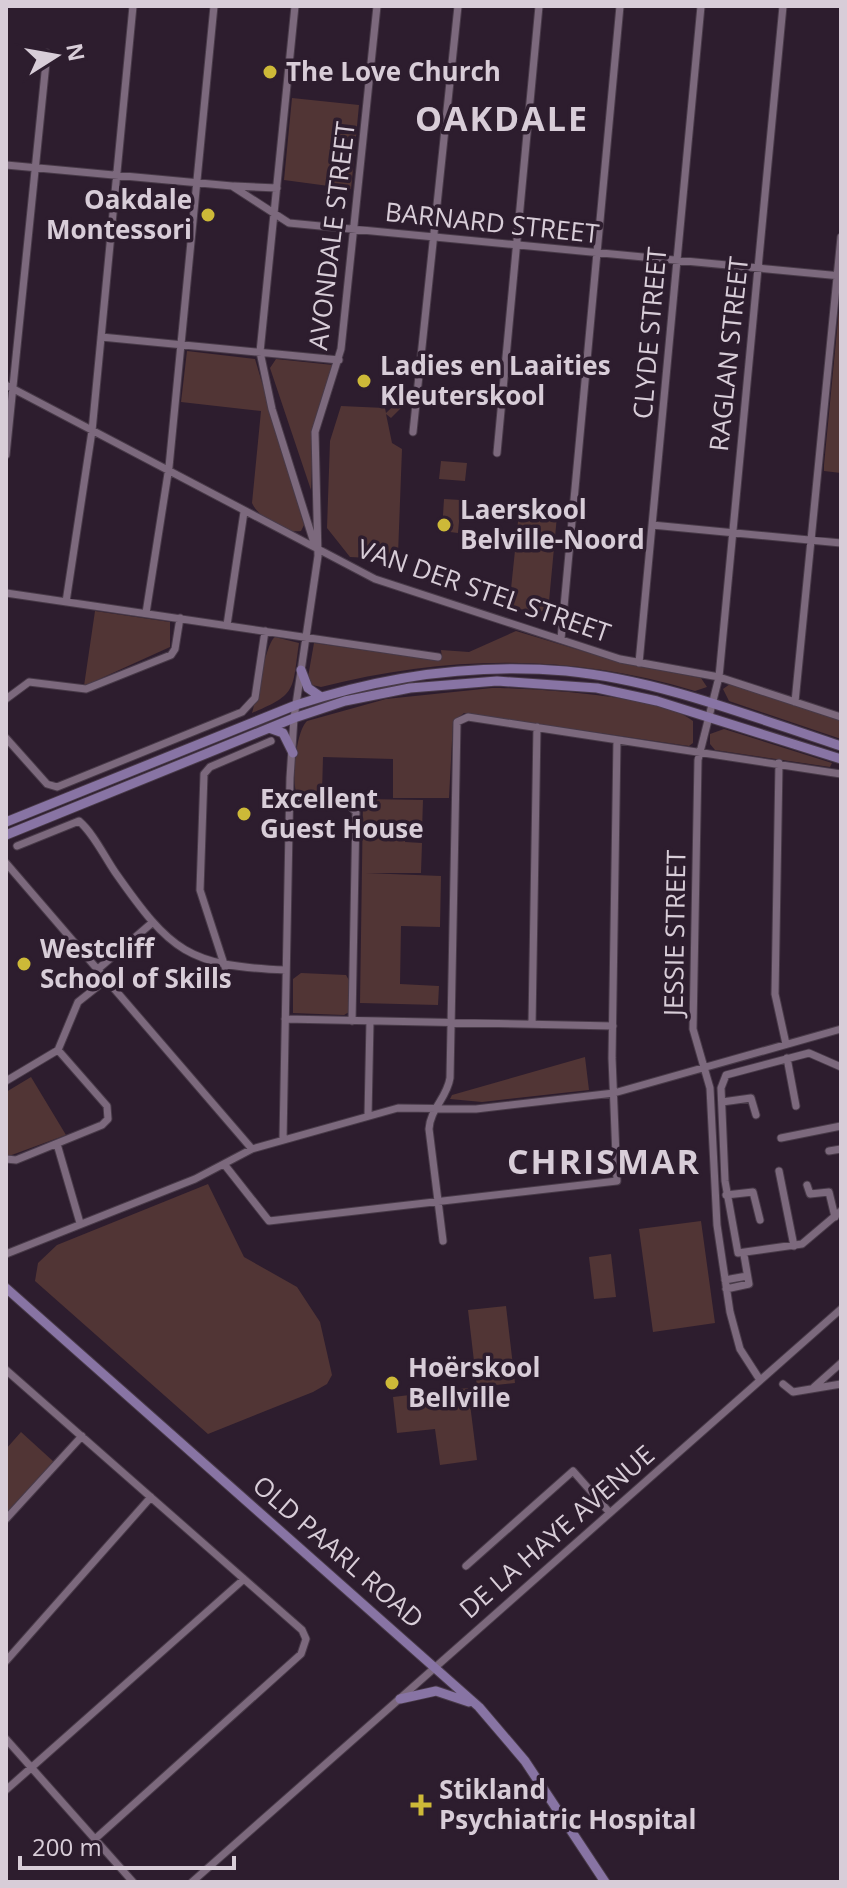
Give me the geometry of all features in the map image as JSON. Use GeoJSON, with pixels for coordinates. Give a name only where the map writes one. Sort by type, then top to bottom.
{"type":"FeatureCollection","features":[{"type":"Feature","properties":{"kind":"main road"},"geometry":{"type":"LineString","coordinates":[[6,822],[321,697],[395,679],[498,669],[567,671],[623,681],[712,705],[841,746]]}},
{"type":"Feature","properties":{"kind":"main road"},"geometry":{"type":"LineString","coordinates":[[301,670],[306,686],[321,697]]}},
{"type":"Feature","properties":{"kind":"main road"},"geometry":{"type":"LineString","coordinates":[[6,835],[294,718],[394,690],[497,681],[597,688],[709,716],[841,759]]}},
{"type":"Feature","properties":{"kind":"main road"},"geometry":{"type":"LineString","coordinates":[[269,728],[283,733],[293,753]]}},
{"type":"Feature","properties":{"kind":"main road","name":"OLD PAARL ROAD"},"geometry":{"type":"LineString","coordinates":[[6,1288],[479,1707],[525,1761],[605,1882]]}},
{"type":"Feature","properties":{"kind":"main road"},"geometry":{"type":"LineString","coordinates":[[400,1699],[420,1692],[446,1692],[479,1707]]}},
{"type":"Feature","properties":{"kind":"street"},"geometry":{"type":"LineString","coordinates":[[66,602],[92,431],[133,6]]}},
{"type":"Feature","properties":{"kind":"street"},"geometry":{"type":"LineString","coordinates":[[146,613],[168,472],[214,6]]}},
{"type":"Feature","properties":{"kind":"street"},"geometry":{"type":"LineString","coordinates":[[295,6],[260,352],[272,409],[317,552]]}},
{"type":"Feature","properties":{"kind":"street","name":"AVONDALE STREET"},"geometry":{"type":"LineString","coordinates":[[283,1139],[290,801],[294,718],[317,552],[315,432],[339,360],[377,6]]}},
{"type":"Feature","properties":{"kind":"street"},"geometry":{"type":"LineString","coordinates":[[413,432],[458,6]]}},
{"type":"Feature","properties":{"kind":"street"},"geometry":{"type":"LineString","coordinates":[[497,453],[539,6]]}},
{"type":"Feature","properties":{"kind":"street"},"geometry":{"type":"LineString","coordinates":[[561,639],[620,6]]}},
{"type":"Feature","properties":{"kind":"street","name":"CLYDE STREET"},"geometry":{"type":"LineString","coordinates":[[639,663],[701,6]]}},
{"type":"Feature","properties":{"kind":"street","name":"RAGLAN STREET"},"geometry":{"type":"LineString","coordinates":[[709,716],[719,677],[783,6]]}},
{"type":"Feature","properties":{"kind":"street"},"geometry":{"type":"LineString","coordinates":[[6,455],[47,53]]}},
{"type":"Feature","properties":{"kind":"street"},"geometry":{"type":"LineString","coordinates":[[6,165],[277,188]]}},
{"type":"Feature","properties":{"kind":"street","name":"BARNARD STREET"},"geometry":{"type":"LineString","coordinates":[[232,186],[289,223],[839,275]]}},
{"type":"Feature","properties":{"kind":"street"},"geometry":{"type":"LineString","coordinates":[[795,702],[841,237]]}},
{"type":"Feature","properties":{"kind":"street"},"geometry":{"type":"LineString","coordinates":[[101,337],[339,360]]}},
{"type":"Feature","properties":{"kind":"street","name":"VAN DER STEL STREET"},"geometry":{"type":"LineString","coordinates":[[6,385],[317,552],[375,579],[639,663],[719,677],[841,717]]}},
{"type":"Feature","properties":{"kind":"street"},"geometry":{"type":"LineString","coordinates":[[227,625],[244,512]]}},
{"type":"Feature","properties":{"kind":"street"},"geometry":{"type":"LineString","coordinates":[[652,525],[841,543]]}},
{"type":"Feature","properties":{"kind":"street"},"geometry":{"type":"LineString","coordinates":[[6,593],[438,657]]}},
{"type":"Feature","properties":{"kind":"street"},"geometry":{"type":"LineString","coordinates":[[6,699],[29,682],[86,689],[171,655],[175,649],[180,618]]}},
{"type":"Feature","properties":{"kind":"street"},"geometry":{"type":"LineString","coordinates":[[6,738],[47,784],[57,787],[229,718],[248,709],[254,702],[265,631]]}},
{"type":"Feature","properties":{"kind":"street","name":"JESSIE STREET"},"geometry":{"type":"LineString","coordinates":[[709,716],[699,751],[693,1023],[710,1088],[717,1225],[732,1283],[734,1332],[745,1360],[760,1380]]}},
{"type":"Feature","properties":{"kind":"street"},"geometry":{"type":"LineString","coordinates":[[443,1241],[429,1129],[432,1114],[450,1078],[456,728],[459,720],[468,717],[841,774]]}},
{"type":"Feature","properties":{"kind":"street"},"geometry":{"type":"LineString","coordinates":[[532,1024],[537,727]]}},
{"type":"Feature","properties":{"kind":"street"},"geometry":{"type":"LineString","coordinates":[[224,1164],[269,1221],[617,1181],[613,1026],[617,740]]}},
{"type":"Feature","properties":{"kind":"street"},"geometry":{"type":"LineString","coordinates":[[225,967],[200,890],[204,774],[210,767],[271,741]]}},
{"type":"Feature","properties":{"kind":"street"},"geometry":{"type":"LineString","coordinates":[[779,763],[775,994],[786,1044]]}},
{"type":"Feature","properties":{"kind":"street"},"geometry":{"type":"LineString","coordinates":[[290,801],[346,802],[356,812],[352,1021]]}},
{"type":"Feature","properties":{"kind":"street"},"geometry":{"type":"LineString","coordinates":[[17,846],[74,822],[82,823],[153,922],[177,947],[225,967],[286,970]]}},
{"type":"Feature","properties":{"kind":"street"},"geometry":{"type":"LineString","coordinates":[[6,863],[252,1149]]}},
{"type":"Feature","properties":{"kind":"street"},"geometry":{"type":"LineString","coordinates":[[98,969],[153,922]]}},
{"type":"Feature","properties":{"kind":"street"},"geometry":{"type":"LineString","coordinates":[[6,1081],[58,1050],[78,1002],[107,979]]}},
{"type":"Feature","properties":{"kind":"street"},"geometry":{"type":"LineString","coordinates":[[285,1019],[613,1026]]}},
{"type":"Feature","properties":{"kind":"street"},"geometry":{"type":"LineString","coordinates":[[368,1116],[370,1021]]}},
{"type":"Feature","properties":{"kind":"street"},"geometry":{"type":"LineString","coordinates":[[6,1254],[224,1164],[252,1149],[368,1116],[408,1106],[476,1109],[614,1093],[841,1029]]}},
{"type":"Feature","properties":{"kind":"street"},"geometry":{"type":"LineString","coordinates":[[6,1159],[16,1160],[102,1125],[109,1112],[58,1050]]}},
{"type":"Feature","properties":{"kind":"street"},"geometry":{"type":"LineString","coordinates":[[807,1185],[809,1194],[829,1192],[838,1214],[810,1240],[794,1246],[744,1255],[737,1251],[726,1195],[722,1081],[726,1075],[809,1053],[841,1067]]}},
{"type":"Feature","properties":{"kind":"street"},"geometry":{"type":"LineString","coordinates":[[787,1058],[796,1106]]}},
{"type":"Feature","properties":{"kind":"street"},"geometry":{"type":"LineString","coordinates":[[722,1102],[748,1097],[756,1115]]}},
{"type":"Feature","properties":{"kind":"street"},"geometry":{"type":"LineString","coordinates":[[781,1138],[841,1126]]}},
{"type":"Feature","properties":{"kind":"street"},"geometry":{"type":"LineString","coordinates":[[57,1144],[80,1223]]}},
{"type":"Feature","properties":{"kind":"street"},"geometry":{"type":"LineString","coordinates":[[829,1151],[841,1149]]}},
{"type":"Feature","properties":{"kind":"street"},"geometry":{"type":"LineString","coordinates":[[779,1171],[794,1246]]}},
{"type":"Feature","properties":{"kind":"street"},"geometry":{"type":"LineString","coordinates":[[726,1195],[753,1192],[760,1220]]}},
{"type":"Feature","properties":{"kind":"street"},"geometry":{"type":"LineString","coordinates":[[732,1283],[748,1280],[744,1255]]}},
{"type":"Feature","properties":{"kind":"street","name":"DE LA HAYE AVENUE"},"geometry":{"type":"LineString","coordinates":[[192,1882],[841,1309]]}},
{"type":"Feature","properties":{"kind":"street"},"geometry":{"type":"LineString","coordinates":[[812,1389],[841,1363]]}},
{"type":"Feature","properties":{"kind":"street"},"geometry":{"type":"LineString","coordinates":[[8,1375],[82,1436],[302,1630],[306,1644],[301,1654],[95,1839]]}},
{"type":"Feature","properties":{"kind":"street"},"geometry":{"type":"LineString","coordinates":[[783,1384],[793,1392],[841,1384]]}},
{"type":"Feature","properties":{"kind":"street"},"geometry":{"type":"LineString","coordinates":[[6,1519],[82,1436]]}},
{"type":"Feature","properties":{"kind":"street"},"geometry":{"type":"LineString","coordinates":[[466,1566],[573,1471],[610,1513]]}},
{"type":"Feature","properties":{"kind":"street"},"geometry":{"type":"LineString","coordinates":[[6,1661],[151,1497]]}},
{"type":"Feature","properties":{"kind":"street"},"geometry":{"type":"LineString","coordinates":[[6,1790],[244,1579]]}},
{"type":"Feature","properties":{"kind":"street"},"geometry":{"type":"LineString","coordinates":[[6,1739],[133,1882]]}},
{"type":"Feature","properties":{"kind":"shaded area"},"geometry":{"type":"Polygon","coordinates":[[[292,98],[359,105],[351,189],[284,180],[292,98]]]}},
{"type":"Feature","properties":{"kind":"shaded area"},"geometry":{"type":"Polygon","coordinates":[[[841,289],[841,473],[824,471],[824,465],[841,289]]]}},
{"type":"Feature","properties":{"kind":"shaded area"},"geometry":{"type":"Polygon","coordinates":[[[187,351],[255,359],[304,525],[301,531],[287,530],[273,523],[260,514],[252,503],[261,411],[181,402],[187,351]]]}},
{"type":"Feature","properties":{"kind":"shaded area"},"geometry":{"type":"Polygon","coordinates":[[[276,359],[333,365],[313,433],[311,490],[270,368],[276,359]]]}},
{"type":"Feature","properties":{"kind":"shaded area"},"geometry":{"type":"Polygon","coordinates":[[[403,397],[408,401],[391,418],[386,414],[392,443],[402,449],[398,555],[388,559],[350,557],[327,528],[330,441],[341,406],[385,408],[386,413],[403,397]]]}},
{"type":"Feature","properties":{"kind":"shaded area"},"geometry":{"type":"Polygon","coordinates":[[[441,461],[467,463],[465,481],[439,479],[441,461]]]}},
{"type":"Feature","properties":{"kind":"shaded area"},"geometry":{"type":"Polygon","coordinates":[[[444,499],[461,500],[458,533],[442,531],[444,499]]]}},
{"type":"Feature","properties":{"kind":"shaded area"},"geometry":{"type":"Polygon","coordinates":[[[519,512],[557,516],[548,612],[509,608],[519,512]]]}},
{"type":"Feature","properties":{"kind":"shaded area"},"geometry":{"type":"Polygon","coordinates":[[[95,611],[170,622],[170,647],[84,686],[95,611]]]}},
{"type":"Feature","properties":{"kind":"shaded area"},"geometry":{"type":"Polygon","coordinates":[[[516,631],[625,664],[701,678],[707,687],[695,691],[601,670],[508,663],[415,669],[321,687],[312,685],[308,677],[314,643],[439,661],[442,658],[441,650],[469,652],[516,631]]]}},
{"type":"Feature","properties":{"kind":"shaded area"},"geometry":{"type":"Polygon","coordinates":[[[275,637],[299,643],[293,681],[278,701],[252,713],[265,660],[275,637]]]}},
{"type":"Feature","properties":{"kind":"shaded area"},"geometry":{"type":"Polygon","coordinates":[[[730,684],[841,721],[841,739],[729,701],[723,689],[730,684]]]}},
{"type":"Feature","properties":{"kind":"shaded area"},"geometry":{"type":"Polygon","coordinates":[[[492,688],[597,695],[655,705],[678,712],[693,721],[693,743],[689,746],[464,713],[453,722],[449,798],[393,798],[393,759],[323,757],[322,793],[305,793],[304,798],[298,797],[294,781],[295,758],[307,721],[386,699],[492,688]]]}},
{"type":"Feature","properties":{"kind":"shaded area"},"geometry":{"type":"Polygon","coordinates":[[[724,729],[832,763],[830,767],[715,750],[710,744],[710,734],[724,729]]]}},
{"type":"Feature","properties":{"kind":"shaded area"},"geometry":{"type":"Polygon","coordinates":[[[363,799],[423,800],[422,831],[406,831],[405,842],[422,843],[421,873],[366,873],[441,876],[440,927],[401,926],[400,984],[439,986],[438,1005],[360,1003],[363,799]]]}},
{"type":"Feature","properties":{"kind":"shaded area"},"geometry":{"type":"Polygon","coordinates":[[[301,973],[346,975],[350,982],[349,1012],[344,1015],[293,1013],[293,979],[301,973]]]}},
{"type":"Feature","properties":{"kind":"shaded area"},"geometry":{"type":"Polygon","coordinates":[[[585,1057],[589,1090],[482,1102],[450,1099],[452,1095],[585,1057]]]}},
{"type":"Feature","properties":{"kind":"shaded area"},"geometry":{"type":"Polygon","coordinates":[[[31,1077],[66,1135],[9,1156],[6,1155],[6,1092],[31,1077]]]}},
{"type":"Feature","properties":{"kind":"shaded area"},"geometry":{"type":"Polygon","coordinates":[[[208,1184],[244,1257],[297,1287],[320,1322],[332,1375],[327,1384],[313,1392],[208,1434],[35,1281],[38,1263],[57,1245],[208,1184]]]}},
{"type":"Feature","properties":{"kind":"shaded area"},"geometry":{"type":"Polygon","coordinates":[[[701,1221],[715,1323],[653,1332],[639,1229],[701,1221]]]}},
{"type":"Feature","properties":{"kind":"shaded area"},"geometry":{"type":"Polygon","coordinates":[[[611,1254],[616,1297],[594,1299],[589,1257],[611,1254]]]}},
{"type":"Feature","properties":{"kind":"shaded area"},"geometry":{"type":"Polygon","coordinates":[[[506,1306],[515,1383],[477,1387],[468,1310],[506,1306]]]}},
{"type":"Feature","properties":{"kind":"shaded area"},"geometry":{"type":"Polygon","coordinates":[[[468,1388],[477,1460],[440,1465],[435,1429],[397,1433],[393,1397],[468,1388]]]}},
{"type":"Feature","properties":{"kind":"shaded area"},"geometry":{"type":"Polygon","coordinates":[[[21,1432],[54,1462],[6,1515],[6,1449],[21,1432]]]}},
{"type":"Feature","properties":{"kind":"place","name":"The Love Church"},"geometry":{"type":"Point","coordinates":[270,72]}},
{"type":"Feature","properties":{"kind":"place","name":"Oakdale Montessori"},"geometry":{"type":"Point","coordinates":[208,215]}},
{"type":"Feature","properties":{"kind":"place","name":"Ladies en Laaities Kleuterskool"},"geometry":{"type":"Point","coordinates":[364,381]}},
{"type":"Feature","properties":{"kind":"place","name":"Laerskool Belville-Noord"},"geometry":{"type":"Point","coordinates":[444,525]}},
{"type":"Feature","properties":{"kind":"place","name":"Excellent Guest House"},"geometry":{"type":"Point","coordinates":[244,814]}},
{"type":"Feature","properties":{"kind":"place","name":"Westcliff School of Skills"},"geometry":{"type":"Point","coordinates":[24,964]}},
{"type":"Feature","properties":{"kind":"place","name":"Hoërskool Bellville"},"geometry":{"type":"Point","coordinates":[392,1383]}},
{"type":"Feature","properties":{"kind":"place","name":"Stikland Psychiatric Hospital"},"geometry":{"type":"Point","coordinates":[421,1805]}},
{"type":"Feature","properties":{"kind":"district","name":"OAKDALE"},"geometry":{"type":"Point","coordinates":[502,119]}},
{"type":"Feature","properties":{"kind":"district","name":"CHRISMAR"},"geometry":{"type":"Point","coordinates":[604,1162]}}]}
